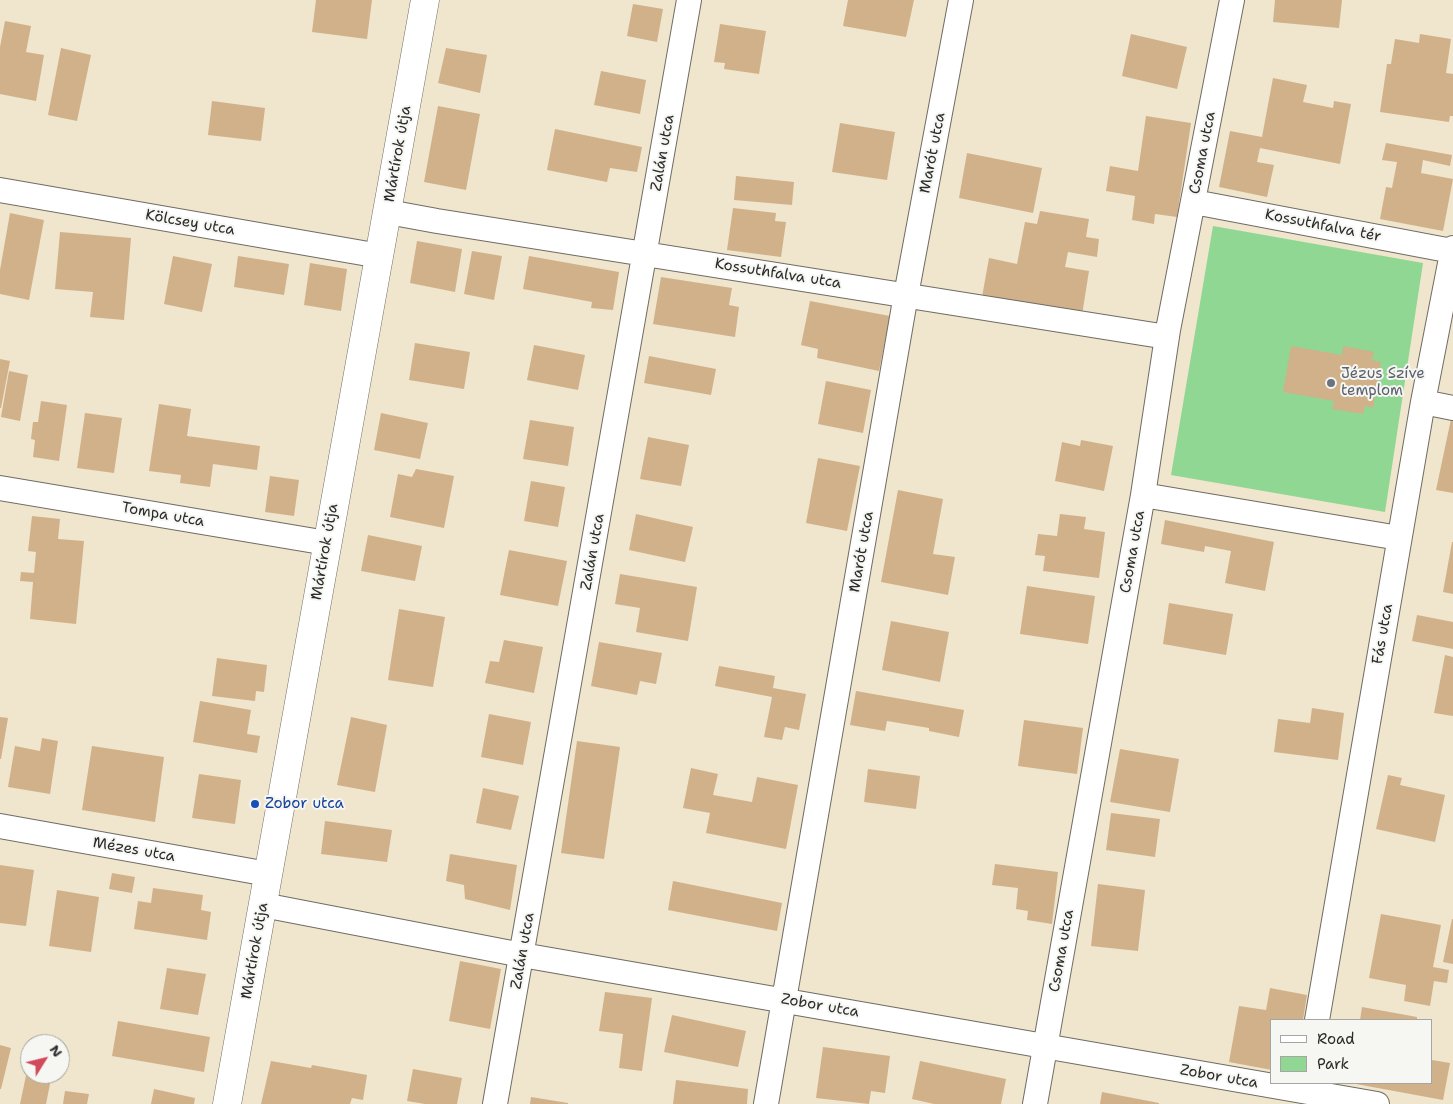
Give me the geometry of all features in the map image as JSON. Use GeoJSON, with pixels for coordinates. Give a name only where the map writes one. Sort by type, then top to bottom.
{"type":"FeatureCollection","features":[{"type":"Feature","properties":{"kind":"street","name":"Mártírok útja"},"geometry":{"type":"LineString","coordinates":[[227,1104],[425,0]]}},
{"type":"Feature","properties":{"kind":"street","name":"Zalán utca"},"geometry":{"type":"LineString","coordinates":[[495,1104],[689,0]]}},
{"type":"Feature","properties":{"kind":"street","name":"Marót utca"},"geometry":{"type":"LineString","coordinates":[[766,1104],[906,295],[961,0]]}},
{"type":"Feature","properties":{"kind":"street","name":"Csoma utca"},"geometry":{"type":"LineString","coordinates":[[1035,1104],[1143,495],[1167,336],[1232,0]]}},
{"type":"Feature","properties":{"kind":"street","name":"Kölcsey utca"},"geometry":{"type":"LineString","coordinates":[[0,190],[380,256]]}},
{"type":"Feature","properties":{"kind":"street","name":"Kossuthfalva tér"},"geometry":{"type":"LineString","coordinates":[[1194,202],[1453,250]]}},
{"type":"Feature","properties":{"kind":"street","name":"Kossuthfalva utca"},"geometry":{"type":"LineString","coordinates":[[388,212],[437,222],[1167,336]]}},
{"type":"Feature","properties":{"kind":"street","name":"Fás utca"},"geometry":{"type":"LineString","coordinates":[[1317,1019],[1423,402],[1453,250]]}},
{"type":"Feature","properties":{"kind":"street"},"geometry":{"type":"LineString","coordinates":[[1423,402],[1453,408]]}},
{"type":"Feature","properties":{"kind":"street","name":"Tompa utca"},"geometry":{"type":"LineString","coordinates":[[0,488],[327,543]]}},
{"type":"Feature","properties":{"kind":"street"},"geometry":{"type":"LineString","coordinates":[[1143,495],[1399,538]]}},
{"type":"Feature","properties":{"kind":"street","name":"Mézes utca"},"geometry":{"type":"LineString","coordinates":[[0,826],[268,874]]}},
{"type":"Feature","properties":{"kind":"street","name":"Zobor utca"},"geometry":{"type":"LineString","coordinates":[[263,905],[522,955],[1305,1093],[1377,1104]]}},
{"type":"Feature","properties":{"kind":"green space"},"geometry":{"type":"Polygon","coordinates":[[[1213,226],[1423,263],[1385,512],[1171,475],[1213,226]]]}},
{"type":"Feature","properties":{"kind":"building"},"geometry":{"type":"Polygon","coordinates":[[[316,0],[372,0],[367,39],[312,32],[316,0]]]}},
{"type":"Feature","properties":{"kind":"building"},"geometry":{"type":"Polygon","coordinates":[[[848,0],[914,0],[906,37],[843,26],[848,0]]]}},
{"type":"Feature","properties":{"kind":"building"},"geometry":{"type":"Polygon","coordinates":[[[1275,0],[1342,0],[1339,28],[1273,22],[1275,0]]]}},
{"type":"Feature","properties":{"kind":"building"},"geometry":{"type":"Polygon","coordinates":[[[633,4],[663,9],[657,42],[627,36],[633,4]]]}},
{"type":"Feature","properties":{"kind":"building"},"geometry":{"type":"Polygon","coordinates":[[[5,21],[31,26],[26,52],[44,55],[36,101],[0,94],[0,47],[5,21]]]}},
{"type":"Feature","properties":{"kind":"building"},"geometry":{"type":"Polygon","coordinates":[[[720,24],[766,31],[759,74],[724,69],[725,63],[714,62],[720,24]]]}},
{"type":"Feature","properties":{"kind":"building"},"geometry":{"type":"Polygon","coordinates":[[[1131,34],[1187,47],[1177,89],[1122,76],[1131,34]]]}},
{"type":"Feature","properties":{"kind":"building"},"geometry":{"type":"Polygon","coordinates":[[[1420,34],[1451,39],[1446,73],[1453,74],[1453,116],[1450,116],[1449,122],[1380,112],[1387,64],[1391,64],[1395,39],[1419,43],[1420,34]]]}},
{"type":"Feature","properties":{"kind":"building"},"geometry":{"type":"Polygon","coordinates":[[[61,48],[91,55],[77,121],[48,115],[61,48]]]}},
{"type":"Feature","properties":{"kind":"building"},"geometry":{"type":"Polygon","coordinates":[[[446,48],[487,55],[480,93],[438,83],[446,48]]]}},
{"type":"Feature","properties":{"kind":"building"},"geometry":{"type":"Polygon","coordinates":[[[601,71],[646,80],[640,114],[594,105],[601,71]]]}},
{"type":"Feature","properties":{"kind":"building"},"geometry":{"type":"Polygon","coordinates":[[[1273,78],[1307,85],[1303,102],[1333,108],[1334,101],[1351,104],[1340,164],[1260,148],[1257,162],[1274,165],[1267,197],[1219,187],[1230,131],[1262,137],[1273,78]]]}},
{"type":"Feature","properties":{"kind":"building"},"geometry":{"type":"Polygon","coordinates":[[[212,101],[265,108],[261,141],[208,135],[212,101]]]}},
{"type":"Feature","properties":{"kind":"building"},"geometry":{"type":"Polygon","coordinates":[[[438,106],[480,114],[466,190],[424,182],[438,106]]]}},
{"type":"Feature","properties":{"kind":"building"},"geometry":{"type":"Polygon","coordinates":[[[1146,116],[1191,123],[1177,217],[1155,214],[1154,224],[1132,220],[1135,196],[1106,191],[1110,166],[1138,171],[1146,116]]]}},
{"type":"Feature","properties":{"kind":"building"},"geometry":{"type":"Polygon","coordinates":[[[840,123],[895,132],[887,180],[832,172],[840,123]]]}},
{"type":"Feature","properties":{"kind":"building"},"geometry":{"type":"Polygon","coordinates":[[[555,129],[642,147],[637,172],[610,168],[607,182],[547,170],[555,129]]]}},
{"type":"Feature","properties":{"kind":"building"},"geometry":{"type":"Polygon","coordinates":[[[1386,143],[1452,155],[1450,166],[1423,160],[1421,173],[1453,179],[1443,231],[1380,219],[1386,187],[1392,188],[1397,162],[1382,160],[1386,143]]]}},
{"type":"Feature","properties":{"kind":"building"},"geometry":{"type":"Polygon","coordinates":[[[967,153],[1042,168],[1033,213],[959,198],[967,153]]]}},
{"type":"Feature","properties":{"kind":"building"},"geometry":{"type":"Polygon","coordinates":[[[736,176],[794,182],[792,205],[734,200],[736,176]]]}},
{"type":"Feature","properties":{"kind":"building"},"geometry":{"type":"Polygon","coordinates":[[[733,208],[776,213],[775,221],[786,222],[781,257],[727,250],[733,208]]]}},
{"type":"Feature","properties":{"kind":"building"},"geometry":{"type":"Polygon","coordinates":[[[1040,211],[1089,219],[1086,237],[1099,239],[1097,257],[1068,252],[1065,267],[1089,271],[1082,315],[982,297],[989,258],[1017,264],[1025,222],[1037,224],[1040,211]]]}},
{"type":"Feature","properties":{"kind":"building"},"geometry":{"type":"Polygon","coordinates":[[[10,213],[44,220],[29,300],[0,294],[0,270],[10,213]]]}},
{"type":"Feature","properties":{"kind":"building"},"geometry":{"type":"Polygon","coordinates":[[[60,232],[131,238],[124,320],[90,317],[93,292],[55,289],[60,232]]]}},
{"type":"Feature","properties":{"kind":"building"},"geometry":{"type":"Polygon","coordinates":[[[417,241],[462,249],[455,292],[410,283],[417,241]]]}},
{"type":"Feature","properties":{"kind":"building"},"geometry":{"type":"Polygon","coordinates":[[[472,251],[502,256],[494,300],[464,294],[472,251]]]}},
{"type":"Feature","properties":{"kind":"building"},"geometry":{"type":"Polygon","coordinates":[[[173,256],[212,264],[202,312],[164,304],[173,256]]]}},
{"type":"Feature","properties":{"kind":"building"},"geometry":{"type":"Polygon","coordinates":[[[238,256],[289,264],[284,295],[234,287],[238,256]]]}},
{"type":"Feature","properties":{"kind":"building"},"geometry":{"type":"Polygon","coordinates":[[[529,256],[619,272],[613,310],[591,308],[592,302],[523,289],[529,256]]]}},
{"type":"Feature","properties":{"kind":"building"},"geometry":{"type":"Polygon","coordinates":[[[310,263],[347,269],[341,311],[304,305],[310,263]]]}},
{"type":"Feature","properties":{"kind":"building"},"geometry":{"type":"Polygon","coordinates":[[[661,277],[732,288],[729,305],[739,307],[735,337],[653,324],[661,277]]]}},
{"type":"Feature","properties":{"kind":"building"},"geometry":{"type":"Polygon","coordinates":[[[810,301],[890,316],[879,371],[817,358],[818,349],[801,345],[810,301]]]}},
{"type":"Feature","properties":{"kind":"building"},"geometry":{"type":"Polygon","coordinates":[[[415,343],[470,352],[464,389],[409,380],[415,343]]]}},
{"type":"Feature","properties":{"kind":"building"},"geometry":{"type":"Polygon","coordinates":[[[534,345],[585,355],[578,390],[527,380],[534,345]]]}},
{"type":"Feature","properties":{"kind":"building","name":"Jézus Szíve templom"},"geometry":{"type":"Polygon","coordinates":[[[1291,346],[1342,355],[1343,346],[1374,352],[1372,360],[1381,362],[1373,408],[1365,406],[1363,414],[1332,409],[1334,401],[1283,392],[1291,346]]]}},
{"type":"Feature","properties":{"kind":"building"},"geometry":{"type":"Polygon","coordinates":[[[649,356],[716,369],[711,395],[644,383],[649,356]]]}},
{"type":"Feature","properties":{"kind":"building"},"geometry":{"type":"Polygon","coordinates":[[[0,359],[10,361],[1,408],[0,408],[0,359]]]}},
{"type":"Feature","properties":{"kind":"building"},"geometry":{"type":"Polygon","coordinates":[[[9,371],[28,375],[20,421],[1,417],[9,371]]]}},
{"type":"Feature","properties":{"kind":"building"},"geometry":{"type":"Polygon","coordinates":[[[826,381],[871,390],[863,433],[818,424],[826,381]]]}},
{"type":"Feature","properties":{"kind":"building"},"geometry":{"type":"Polygon","coordinates":[[[41,401],[67,405],[59,461],[33,457],[35,440],[31,439],[33,422],[38,422],[41,401]]]}},
{"type":"Feature","properties":{"kind":"building"},"geometry":{"type":"Polygon","coordinates":[[[159,404],[191,409],[187,436],[260,446],[257,470],[213,464],[210,487],[180,483],[181,475],[149,471],[159,404]]]}},
{"type":"Feature","properties":{"kind":"building"},"geometry":{"type":"Polygon","coordinates":[[[85,413],[122,418],[114,473],[77,468],[85,413]]]}},
{"type":"Feature","properties":{"kind":"building"},"geometry":{"type":"Polygon","coordinates":[[[381,413],[428,423],[420,459],[374,450],[381,413]]]}},
{"type":"Feature","properties":{"kind":"building"},"geometry":{"type":"Polygon","coordinates":[[[1451,419],[1453,419],[1453,493],[1436,490],[1451,419]]]}},
{"type":"Feature","properties":{"kind":"building"},"geometry":{"type":"Polygon","coordinates":[[[530,420],[574,427],[568,466],[523,459],[530,420]]]}},
{"type":"Feature","properties":{"kind":"building"},"geometry":{"type":"Polygon","coordinates":[[[648,437],[689,445],[681,486],[640,479],[648,437]]]}},
{"type":"Feature","properties":{"kind":"building"},"geometry":{"type":"Polygon","coordinates":[[[1081,440],[1113,446],[1104,491],[1055,481],[1062,442],[1080,446],[1081,440]]]}},
{"type":"Feature","properties":{"kind":"building"},"geometry":{"type":"Polygon","coordinates":[[[818,458],[860,466],[847,531],[806,523],[818,458]]]}},
{"type":"Feature","properties":{"kind":"building"},"geometry":{"type":"Polygon","coordinates":[[[416,469],[454,476],[444,528],[390,517],[398,474],[412,477],[416,469]]]}},
{"type":"Feature","properties":{"kind":"building"},"geometry":{"type":"Polygon","coordinates":[[[270,476],[299,480],[294,516],[265,512],[270,476]]]}},
{"type":"Feature","properties":{"kind":"building"},"geometry":{"type":"Polygon","coordinates":[[[531,481],[565,487],[558,527],[524,521],[531,481]]]}},
{"type":"Feature","properties":{"kind":"building"},"geometry":{"type":"Polygon","coordinates":[[[898,490],[943,499],[933,554],[955,557],[948,595],[881,582],[898,490]]]}},
{"type":"Feature","properties":{"kind":"building"},"geometry":{"type":"Polygon","coordinates":[[[636,514],[693,527],[685,562],[629,550],[636,514]]]}},
{"type":"Feature","properties":{"kind":"building"},"geometry":{"type":"Polygon","coordinates":[[[1060,514],[1086,517],[1084,529],[1105,532],[1099,578],[1043,571],[1045,556],[1035,555],[1038,534],[1057,536],[1060,514]]]}},
{"type":"Feature","properties":{"kind":"building"},"geometry":{"type":"Polygon","coordinates":[[[32,516],[60,519],[58,539],[84,541],[76,624],[30,619],[33,582],[20,581],[21,572],[34,573],[36,552],[28,551],[32,516]]]}},
{"type":"Feature","properties":{"kind":"building"},"geometry":{"type":"Polygon","coordinates":[[[1165,520],[1274,542],[1265,591],[1225,583],[1231,551],[1205,546],[1204,552],[1161,544],[1165,520]]]}},
{"type":"Feature","properties":{"kind":"building"},"geometry":{"type":"Polygon","coordinates":[[[368,535],[422,546],[415,581],[361,571],[368,535]]]}},
{"type":"Feature","properties":{"kind":"building"},"geometry":{"type":"Polygon","coordinates":[[[1453,542],[1453,594],[1443,592],[1453,542]]]}},
{"type":"Feature","properties":{"kind":"building"},"geometry":{"type":"Polygon","coordinates":[[[509,550],[567,561],[558,606],[500,595],[509,550]]]}},
{"type":"Feature","properties":{"kind":"building"},"geometry":{"type":"Polygon","coordinates":[[[620,574],[697,587],[688,641],[636,632],[640,608],[615,604],[620,574]]]}},
{"type":"Feature","properties":{"kind":"building"},"geometry":{"type":"Polygon","coordinates":[[[1027,586],[1095,596],[1088,644],[1020,634],[1027,586]]]}},
{"type":"Feature","properties":{"kind":"building"},"geometry":{"type":"Polygon","coordinates":[[[1169,603],[1233,614],[1226,655],[1163,644],[1169,603]]]}},
{"type":"Feature","properties":{"kind":"building"},"geometry":{"type":"Polygon","coordinates":[[[399,609],[445,617],[433,687],[388,680],[399,609]]]}},
{"type":"Feature","properties":{"kind":"building"},"geometry":{"type":"Polygon","coordinates":[[[1417,615],[1453,622],[1453,649],[1412,641],[1417,615]]]}},
{"type":"Feature","properties":{"kind":"building"},"geometry":{"type":"Polygon","coordinates":[[[891,621],[949,632],[940,682],[882,670],[891,621]]]}},
{"type":"Feature","properties":{"kind":"building"},"geometry":{"type":"Polygon","coordinates":[[[504,640],[543,647],[534,693],[485,683],[490,661],[499,662],[504,640]]]}},
{"type":"Feature","properties":{"kind":"building"},"geometry":{"type":"Polygon","coordinates":[[[599,642],[662,653],[656,684],[640,681],[637,695],[591,686],[599,642]]]}},
{"type":"Feature","properties":{"kind":"building"},"geometry":{"type":"Polygon","coordinates":[[[1445,655],[1453,657],[1453,716],[1434,713],[1445,655]]]}},
{"type":"Feature","properties":{"kind":"building"},"geometry":{"type":"Polygon","coordinates":[[[217,658],[267,665],[264,692],[256,691],[255,701],[212,696],[217,658]]]}},
{"type":"Feature","properties":{"kind":"building"},"geometry":{"type":"Polygon","coordinates":[[[719,666],[775,676],[773,688],[806,694],[799,730],[785,727],[782,740],[764,737],[772,697],[715,686],[719,666]]]}},
{"type":"Feature","properties":{"kind":"building"},"geometry":{"type":"Polygon","coordinates":[[[856,691],[964,710],[959,737],[929,731],[929,728],[887,721],[885,731],[850,725],[856,691]]]}},
{"type":"Feature","properties":{"kind":"building"},"geometry":{"type":"Polygon","coordinates":[[[200,701],[251,710],[247,734],[260,736],[257,753],[193,742],[200,701]]]}},
{"type":"Feature","properties":{"kind":"building"},"geometry":{"type":"Polygon","coordinates":[[[1312,708],[1344,713],[1338,760],[1274,752],[1278,719],[1310,723],[1312,708]]]}},
{"type":"Feature","properties":{"kind":"building"},"geometry":{"type":"Polygon","coordinates":[[[489,714],[531,722],[523,765],[481,757],[489,714]]]}},
{"type":"Feature","properties":{"kind":"building"},"geometry":{"type":"Polygon","coordinates":[[[0,717],[8,718],[1,759],[0,759],[0,717]]]}},
{"type":"Feature","properties":{"kind":"building"},"geometry":{"type":"Polygon","coordinates":[[[351,717],[387,725],[375,792],[337,785],[351,717]]]}},
{"type":"Feature","properties":{"kind":"building"},"geometry":{"type":"Polygon","coordinates":[[[1024,720],[1083,728],[1077,774],[1018,766],[1024,720]]]}},
{"type":"Feature","properties":{"kind":"building"},"geometry":{"type":"Polygon","coordinates":[[[42,738],[58,741],[50,794],[8,787],[15,746],[40,751],[42,738]]]}},
{"type":"Feature","properties":{"kind":"building"},"geometry":{"type":"Polygon","coordinates":[[[577,741],[620,747],[604,859],[561,853],[577,741]]]}},
{"type":"Feature","properties":{"kind":"building"},"geometry":{"type":"Polygon","coordinates":[[[92,746],[164,757],[155,822],[82,810],[92,746]]]}},
{"type":"Feature","properties":{"kind":"building"},"geometry":{"type":"Polygon","coordinates":[[[1120,749],[1179,759],[1170,812],[1110,802],[1120,749]]]}},
{"type":"Feature","properties":{"kind":"building"},"geometry":{"type":"Polygon","coordinates":[[[691,768],[718,774],[713,795],[752,802],[757,777],[798,785],[786,849],[706,833],[710,813],[683,808],[691,768]]]}},
{"type":"Feature","properties":{"kind":"building"},"geometry":{"type":"Polygon","coordinates":[[[868,769],[920,776],[916,809],[864,802],[868,769]]]}},
{"type":"Feature","properties":{"kind":"building"},"geometry":{"type":"Polygon","coordinates":[[[199,774],[241,780],[235,824],[192,818],[199,774]]]}},
{"type":"Feature","properties":{"kind":"building"},"geometry":{"type":"Polygon","coordinates":[[[1388,775],[1402,778],[1400,785],[1445,795],[1435,842],[1376,829],[1388,775]]]}},
{"type":"Feature","properties":{"kind":"building"},"geometry":{"type":"Polygon","coordinates":[[[483,788],[519,796],[511,830],[476,823],[483,788]]]}},
{"type":"Feature","properties":{"kind":"building"},"geometry":{"type":"Polygon","coordinates":[[[1111,813],[1160,819],[1155,857],[1106,850],[1111,813]]]}},
{"type":"Feature","properties":{"kind":"building"},"geometry":{"type":"Polygon","coordinates":[[[325,821],[392,830],[387,862],[321,854],[325,821]]]}},
{"type":"Feature","properties":{"kind":"building"},"geometry":{"type":"Polygon","coordinates":[[[450,854],[517,865],[510,910],[465,899],[464,885],[446,881],[450,854]]]}},
{"type":"Feature","properties":{"kind":"building"},"geometry":{"type":"Polygon","coordinates":[[[995,864],[1058,872],[1052,924],[1027,920],[1028,911],[1016,909],[1018,888],[992,885],[995,864]]]}},
{"type":"Feature","properties":{"kind":"building"},"geometry":{"type":"Polygon","coordinates":[[[0,865],[34,870],[26,926],[0,923],[0,865]]]}},
{"type":"Feature","properties":{"kind":"building"},"geometry":{"type":"Polygon","coordinates":[[[112,873],[135,877],[132,893],[109,889],[112,873]]]}},
{"type":"Feature","properties":{"kind":"building"},"geometry":{"type":"Polygon","coordinates":[[[673,881],[782,903],[777,931],[668,910],[673,881]]]}},
{"type":"Feature","properties":{"kind":"building"},"geometry":{"type":"Polygon","coordinates":[[[1098,884],[1145,890],[1138,951],[1091,946],[1098,884]]]}},
{"type":"Feature","properties":{"kind":"building"},"geometry":{"type":"Polygon","coordinates":[[[153,888],[203,895],[201,910],[211,912],[207,940],[134,929],[138,901],[151,903],[153,888]]]}},
{"type":"Feature","properties":{"kind":"building"},"geometry":{"type":"Polygon","coordinates":[[[57,890],[99,897],[91,952],[49,946],[57,890]]]}},
{"type":"Feature","properties":{"kind":"building"},"geometry":{"type":"Polygon","coordinates":[[[1381,914],[1441,925],[1433,967],[1449,970],[1447,983],[1434,981],[1430,1006],[1404,1001],[1406,985],[1369,978],[1381,914]]]}},
{"type":"Feature","properties":{"kind":"building"},"geometry":{"type":"Polygon","coordinates":[[[1453,919],[1453,964],[1443,962],[1453,919]]]}},
{"type":"Feature","properties":{"kind":"building"},"geometry":{"type":"Polygon","coordinates":[[[460,961],[501,969],[490,1029],[449,1021],[460,961]]]}},
{"type":"Feature","properties":{"kind":"building"},"geometry":{"type":"Polygon","coordinates":[[[167,968],[206,974],[198,1015],[160,1009],[167,968]]]}},
{"type":"Feature","properties":{"kind":"building"},"geometry":{"type":"Polygon","coordinates":[[[1270,988],[1307,995],[1303,1019],[1270,1019],[1270,1070],[1229,1062],[1239,1006],[1266,1010],[1270,988]]]}},
{"type":"Feature","properties":{"kind":"building"},"geometry":{"type":"Polygon","coordinates":[[[605,992],[652,998],[642,1071],[619,1068],[623,1034],[599,1031],[605,992]]]}},
{"type":"Feature","properties":{"kind":"building"},"geometry":{"type":"Polygon","coordinates":[[[1362,1007],[1417,1017],[1417,1019],[1360,1019],[1362,1007]]]}},
{"type":"Feature","properties":{"kind":"building"},"geometry":{"type":"Polygon","coordinates":[[[672,1015],[746,1031],[738,1067],[664,1052],[672,1015]]]}},
{"type":"Feature","properties":{"kind":"building"},"geometry":{"type":"Polygon","coordinates":[[[118,1021],[210,1037],[204,1072],[112,1056],[118,1021]]]}},
{"type":"Feature","properties":{"kind":"building"},"geometry":{"type":"Polygon","coordinates":[[[0,1045],[11,1048],[1,1089],[0,1089],[0,1045]]]}},
{"type":"Feature","properties":{"kind":"building"},"geometry":{"type":"Polygon","coordinates":[[[823,1047],[890,1056],[885,1093],[871,1091],[869,1104],[816,1098],[823,1047]]]}},
{"type":"Feature","properties":{"kind":"building"},"geometry":{"type":"Polygon","coordinates":[[[1433,1060],[1450,1063],[1443,1100],[1356,1084],[1433,1084],[1433,1060]]]}},
{"type":"Feature","properties":{"kind":"building"},"geometry":{"type":"Polygon","coordinates":[[[271,1061],[311,1068],[312,1065],[367,1075],[363,1100],[352,1098],[350,1104],[261,1104],[271,1061]]]}},
{"type":"Feature","properties":{"kind":"building"},"geometry":{"type":"Polygon","coordinates":[[[920,1061],[1006,1079],[1001,1104],[934,1104],[912,1099],[920,1061]]]}},
{"type":"Feature","properties":{"kind":"building"},"geometry":{"type":"Polygon","coordinates":[[[413,1069],[462,1078],[457,1104],[425,1104],[407,1101],[413,1069]]]}},
{"type":"Feature","properties":{"kind":"building"},"geometry":{"type":"Polygon","coordinates":[[[676,1080],[748,1089],[747,1104],[673,1104],[676,1080]]]}},
{"type":"Feature","properties":{"kind":"building"},"geometry":{"type":"Polygon","coordinates":[[[24,1084],[50,1084],[46,1104],[20,1104],[24,1084]]]}},
{"type":"Feature","properties":{"kind":"building"},"geometry":{"type":"Polygon","coordinates":[[[154,1089],[195,1098],[194,1104],[151,1104],[154,1089]]]}},
{"type":"Feature","properties":{"kind":"building"},"geometry":{"type":"Polygon","coordinates":[[[65,1091],[89,1094],[87,1104],[63,1104],[65,1091]]]}},
{"type":"Feature","properties":{"kind":"building"},"geometry":{"type":"Polygon","coordinates":[[[1102,1092],[1159,1103],[1159,1104],[1100,1104],[1102,1092]]]}},
{"type":"Feature","properties":{"kind":"building"},"geometry":{"type":"Polygon","coordinates":[[[531,1097],[568,1103],[568,1104],[530,1104],[531,1097]]]}},
{"type":"Feature","properties":{"kind":"place","name":"Jézus Szíve templom"},"geometry":{"type":"Point","coordinates":[1331,383]}},
{"type":"Feature","properties":{"kind":"place","name":"Zobor utca"},"geometry":{"type":"Point","coordinates":[255,804]}}]}
